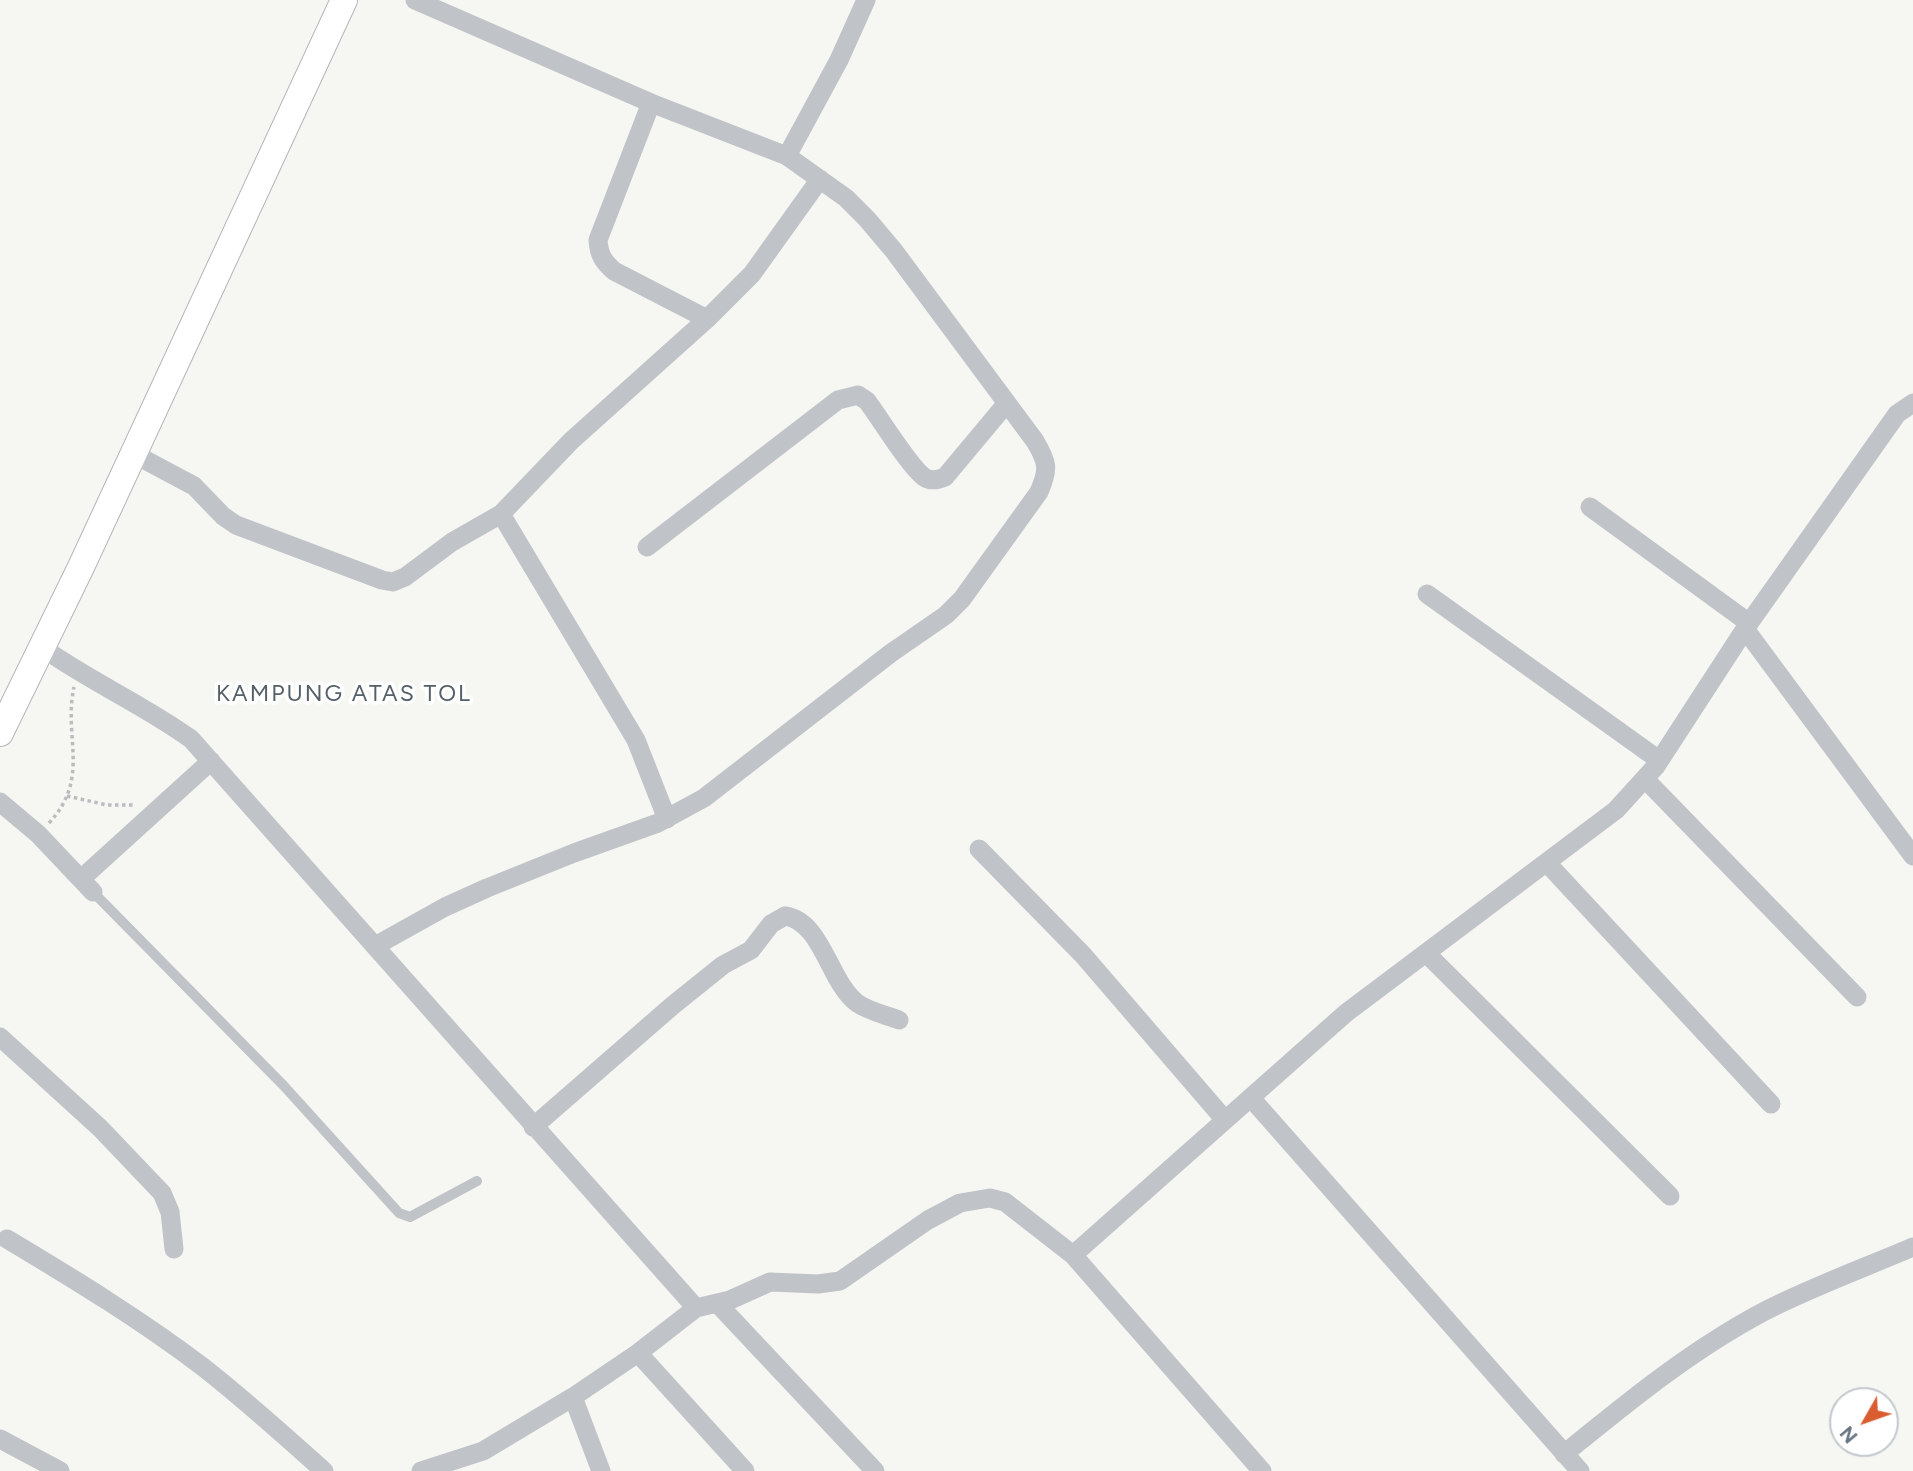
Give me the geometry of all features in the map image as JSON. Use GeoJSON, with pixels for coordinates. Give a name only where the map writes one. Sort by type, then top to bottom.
{"type":"FeatureCollection","features":[{"type":"Feature","properties":{"kind":"main road"},"geometry":{"type":"LineString","coordinates":[[0,731],[43,648],[344,0]]}},
{"type":"Feature","properties":{"kind":"street"},"geometry":{"type":"LineString","coordinates":[[375,946],[445,907],[487,888],[562,857],[667,819],[704,799],[881,661],[946,615],[962,599],[1039,492],[1047,465],[1035,441],[885,240],[846,198],[787,156],[651,103],[415,0]]}},
{"type":"Feature","properties":{"kind":"street"},"geometry":{"type":"LineString","coordinates":[[787,156],[839,60],[866,0]]}},
{"type":"Feature","properties":{"kind":"street"},"geometry":{"type":"LineString","coordinates":[[651,103],[598,240],[599,251],[603,261],[614,271],[707,319]]}},
{"type":"Feature","properties":{"kind":"street"},"geometry":{"type":"LineString","coordinates":[[134,454],[194,485],[223,516],[236,525],[393,582],[405,577],[452,541],[501,514],[571,441],[707,319],[752,274],[820,179]]}},
{"type":"Feature","properties":{"kind":"street"},"geometry":{"type":"LineString","coordinates":[[647,547],[838,400],[858,395],[867,401],[915,467],[925,478],[937,481],[945,477],[1006,404]]}},
{"type":"Feature","properties":{"kind":"street"},"geometry":{"type":"LineString","coordinates":[[1073,1255],[1346,1013],[1616,810],[1660,760],[1747,626],[1897,414],[1913,403]]}},
{"type":"Feature","properties":{"kind":"street"},"geometry":{"type":"LineString","coordinates":[[1590,507],[1747,626],[1913,856]]}},
{"type":"Feature","properties":{"kind":"street"},"geometry":{"type":"LineString","coordinates":[[501,514],[636,740],[667,819]]}},
{"type":"Feature","properties":{"kind":"street"},"geometry":{"type":"LineString","coordinates":[[1427,594],[1660,760]]}},
{"type":"Feature","properties":{"kind":"street"},"geometry":{"type":"LineString","coordinates":[[43,648],[78,672],[163,719],[191,739],[695,1308]]}},
{"type":"Feature","properties":{"kind":"street"},"geometry":{"type":"LineString","coordinates":[[0,802],[38,834],[87,885],[165,804],[211,761]]}},
{"type":"Feature","properties":{"kind":"street"},"geometry":{"type":"LineString","coordinates":[[1645,779],[1857,998]]}},
{"type":"Feature","properties":{"kind":"street"},"geometry":{"type":"LineString","coordinates":[[979,849],[1083,955],[1225,1120]]}},
{"type":"Feature","properties":{"kind":"street"},"geometry":{"type":"LineString","coordinates":[[1547,863],[1772,1104]]}},
{"type":"Feature","properties":{"kind":"street"},"geometry":{"type":"LineString","coordinates":[[533,1127],[723,965],[751,950],[771,924],[785,916],[801,922],[820,944],[838,981],[858,1004],[898,1020]]}},
{"type":"Feature","properties":{"kind":"street"},"geometry":{"type":"LineString","coordinates":[[1426,953],[1670,1196]]}},
{"type":"Feature","properties":{"kind":"street"},"geometry":{"type":"LineString","coordinates":[[0,1037],[100,1128],[162,1192],[170,1212],[174,1249]]}},
{"type":"Feature","properties":{"kind":"street"},"geometry":{"type":"LineString","coordinates":[[1251,1098],[1580,1471]]}},
{"type":"Feature","properties":{"kind":"street"},"geometry":{"type":"LineString","coordinates":[[421,1471],[482,1461],[638,1353],[695,1308],[730,1300],[753,1287],[770,1282],[818,1284],[840,1281],[946,1209],[974,1199],[990,1198],[1005,1202],[1073,1255],[1262,1471]]}},
{"type":"Feature","properties":{"kind":"street"},"geometry":{"type":"LineString","coordinates":[[7,1239],[110,1301],[201,1366],[262,1415],[324,1471]]}},
{"type":"Feature","properties":{"kind":"street"},"geometry":{"type":"LineString","coordinates":[[1563,1454],[1646,1387],[1742,1324],[1913,1247]]}},
{"type":"Feature","properties":{"kind":"street"},"geometry":{"type":"LineString","coordinates":[[717,1303],[875,1471]]}},
{"type":"Feature","properties":{"kind":"street"},"geometry":{"type":"LineString","coordinates":[[638,1353],[745,1471]]}},
{"type":"Feature","properties":{"kind":"street"},"geometry":{"type":"LineString","coordinates":[[573,1397],[601,1471]]}},
{"type":"Feature","properties":{"kind":"street"},"geometry":{"type":"LineString","coordinates":[[0,1439],[61,1471]]}},
{"type":"Feature","properties":{"kind":"lane"},"geometry":{"type":"LineString","coordinates":[[87,885],[284,1086],[399,1213],[410,1217],[477,1181]]}},
{"type":"Feature","properties":{"kind":"path"},"geometry":{"type":"LineString","coordinates":[[38,834],[52,820],[67,796],[74,764],[71,706],[78,672]]}},
{"type":"Feature","properties":{"kind":"path"},"geometry":{"type":"LineString","coordinates":[[67,796],[107,805],[165,804]]}},
{"type":"Feature","properties":{"kind":"district","name":"KAMPUNG ATAS TOL"},"geometry":{"type":"Point","coordinates":[344,694]}}]}
